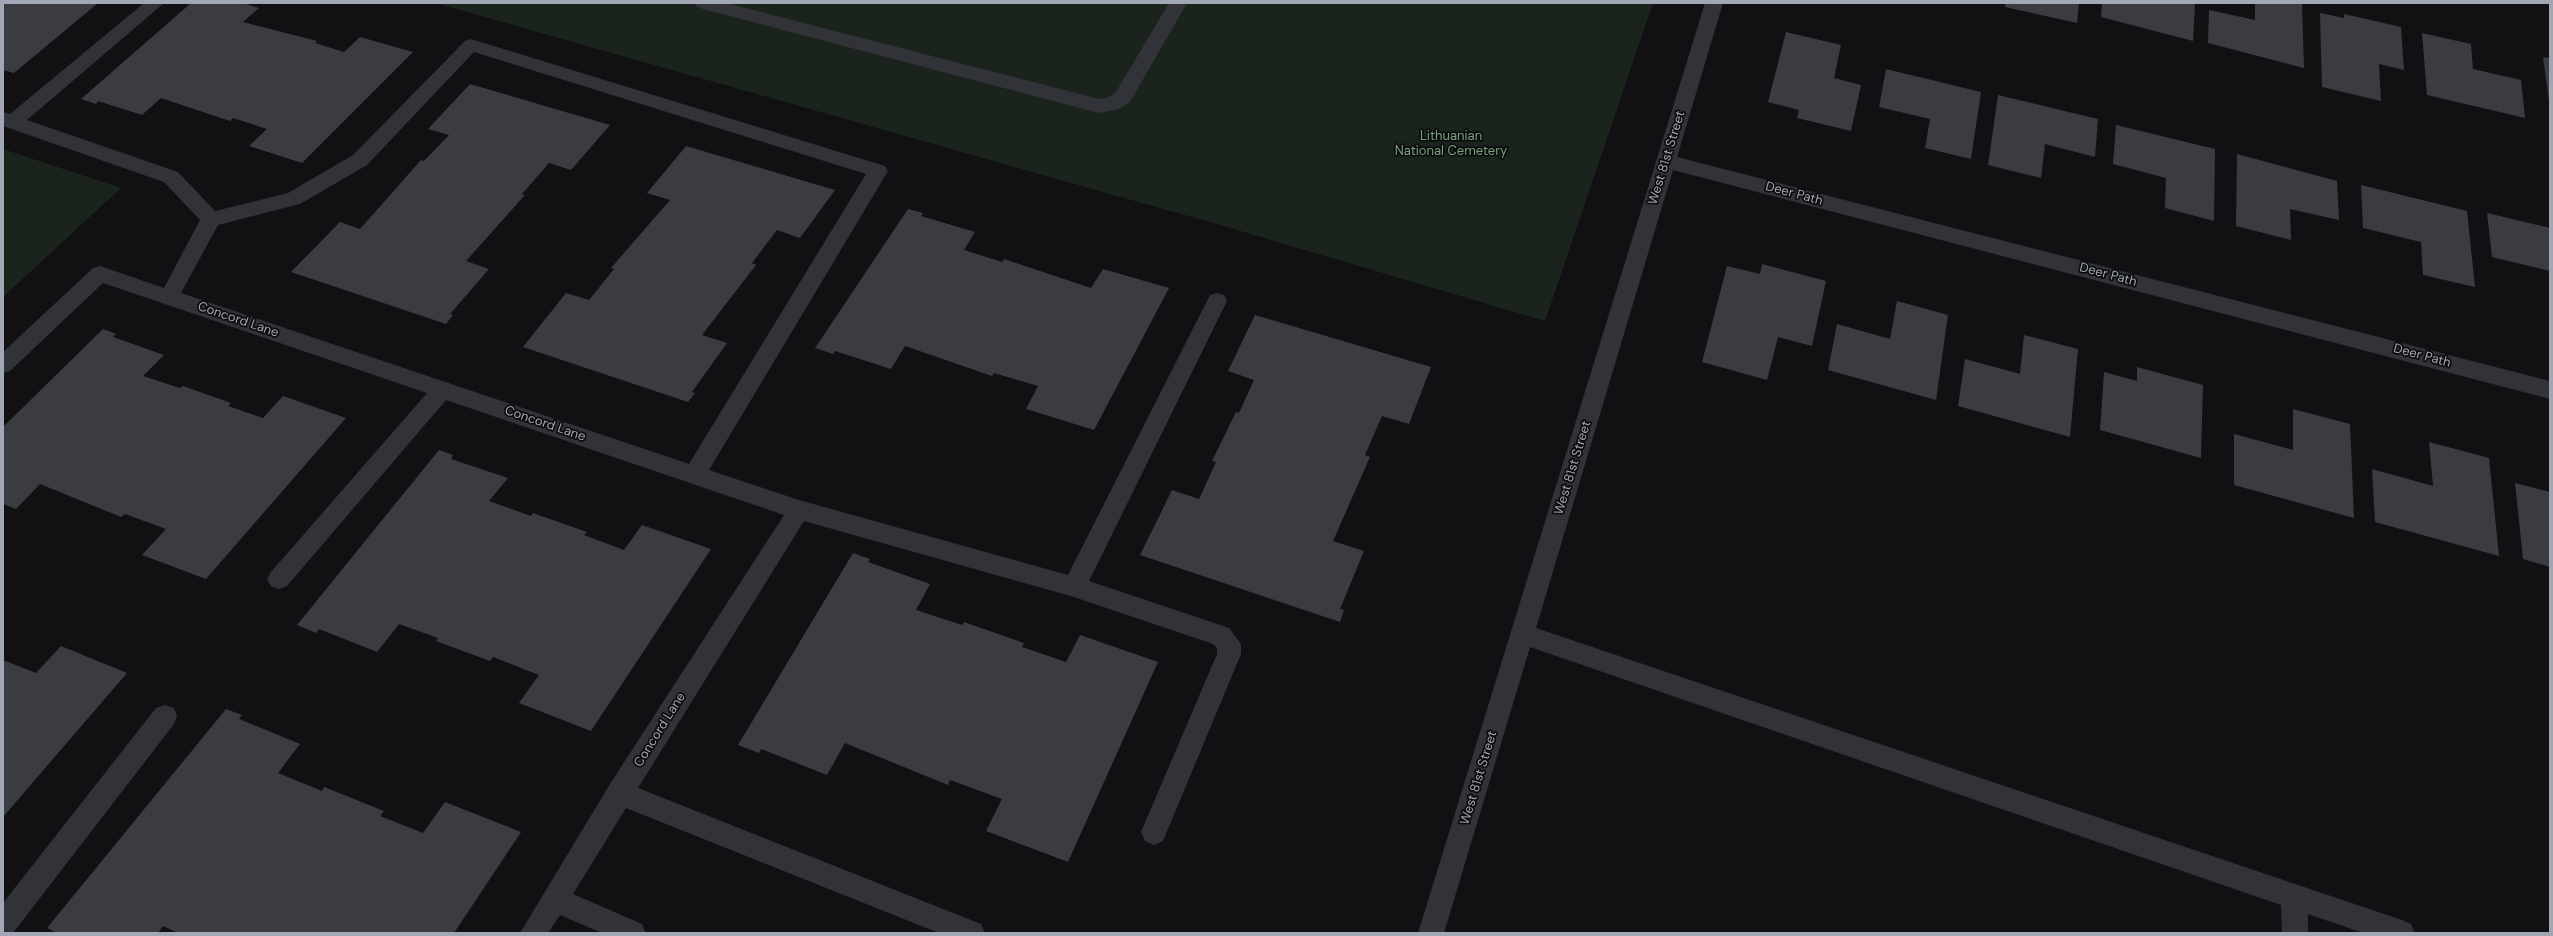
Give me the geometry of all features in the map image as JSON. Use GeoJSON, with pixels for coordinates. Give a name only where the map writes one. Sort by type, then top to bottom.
{"type":"FeatureCollection","features":[{"type":"Feature","properties":{"kind":"street"},"geometry":{"type":"LineString","coordinates":[[8,120],[155,3]]}},
{"type":"Feature","properties":{"kind":"street"},"geometry":{"type":"LineString","coordinates":[[703,3],[1100,106],[1112,104],[1123,97],[1178,3]]}},
{"type":"Feature","properties":{"kind":"street","name":"West 81st Street"},"geometry":{"type":"LineString","coordinates":[[1431,933],[1714,3]]}},
{"type":"Feature","properties":{"kind":"street"},"geometry":{"type":"LineString","coordinates":[[169,297],[211,219],[293,199],[360,160],[471,45],[878,171],[694,475]]}},
{"type":"Feature","properties":{"kind":"street"},"geometry":{"type":"LineString","coordinates":[[8,120],[171,178],[211,219]]}},
{"type":"Feature","properties":{"kind":"street","name":"Deer Path"},"geometry":{"type":"LineString","coordinates":[[1666,161],[2550,390]]}},
{"type":"Feature","properties":{"kind":"street","name":"Concord Lane"},"geometry":{"type":"LineString","coordinates":[[3,365],[100,274],[798,510],[532,933]]}},
{"type":"Feature","properties":{"kind":"street"},"geometry":{"type":"LineString","coordinates":[[1074,587],[1216,301]]}},
{"type":"Feature","properties":{"kind":"street"},"geometry":{"type":"LineString","coordinates":[[279,579],[442,390]]}},
{"type":"Feature","properties":{"kind":"street"},"geometry":{"type":"LineString","coordinates":[[798,510],[1074,587],[1221,636],[1229,644],[1229,654],[1154,832]]}},
{"type":"Feature","properties":{"kind":"street"},"geometry":{"type":"LineString","coordinates":[[1522,634],[2402,933]]}},
{"type":"Feature","properties":{"kind":"street"},"geometry":{"type":"LineString","coordinates":[[3,924],[165,716]]}},
{"type":"Feature","properties":{"kind":"street"},"geometry":{"type":"LineString","coordinates":[[619,793],[972,933]]}},
{"type":"Feature","properties":{"kind":"street"},"geometry":{"type":"LineString","coordinates":[[2294,896],[2295,933]]}},
{"type":"Feature","properties":{"kind":"street"},"geometry":{"type":"LineString","coordinates":[[554,899],[633,933]]}},
{"type":"Feature","properties":{"kind":"green space","name":"Lithuanian National Cemetery"},"geometry":{"type":"Polygon","coordinates":[[[435,3],[1653,3],[1545,321],[1227,227],[435,3]]]}},
{"type":"Feature","properties":{"kind":"green space"},"geometry":{"type":"Polygon","coordinates":[[[3,149],[121,188],[3,297],[3,149]]]}},
{"type":"Feature","properties":{"kind":"building"},"geometry":{"type":"Polygon","coordinates":[[[3,3],[98,3],[14,73],[3,70],[3,3]]]}},
{"type":"Feature","properties":{"kind":"building"},"geometry":{"type":"Polygon","coordinates":[[[191,3],[243,3],[259,8],[243,22],[317,41],[315,43],[344,52],[360,37],[413,52],[302,163],[249,146],[267,129],[233,118],[230,121],[161,98],[142,115],[98,101],[96,104],[81,99],[191,3]]]}},
{"type":"Feature","properties":{"kind":"building"},"geometry":{"type":"Polygon","coordinates":[[[2006,3],[2079,3],[2077,23],[2005,7],[2006,3]]]}},
{"type":"Feature","properties":{"kind":"building"},"geometry":{"type":"Polygon","coordinates":[[[2102,3],[2195,3],[2193,41],[2101,17],[2102,3]]]}},
{"type":"Feature","properties":{"kind":"building"},"geometry":{"type":"Polygon","coordinates":[[[2255,3],[2302,4],[2304,68],[2208,43],[2209,10],[2255,20],[2255,3]]]}},
{"type":"Feature","properties":{"kind":"building"},"geometry":{"type":"Polygon","coordinates":[[[2320,13],[2344,18],[2344,14],[2401,27],[2404,70],[2379,64],[2381,101],[2322,87],[2320,13]]]}},
{"type":"Feature","properties":{"kind":"building"},"geometry":{"type":"Polygon","coordinates":[[[1786,32],[1841,45],[1834,78],[1861,85],[1851,131],[1797,118],[1799,110],[1768,102],[1786,32]]]}},
{"type":"Feature","properties":{"kind":"building"},"geometry":{"type":"Polygon","coordinates":[[[2422,33],[2471,44],[2473,69],[2521,80],[2525,118],[2427,95],[2422,33]]]}},
{"type":"Feature","properties":{"kind":"building"},"geometry":{"type":"Polygon","coordinates":[[[2543,57],[2550,58],[2550,101],[2549,101],[2543,57]]]}},
{"type":"Feature","properties":{"kind":"building"},"geometry":{"type":"Polygon","coordinates":[[[1886,69],[1981,92],[1971,159],[1925,148],[1930,119],[1879,107],[1886,69]]]}},
{"type":"Feature","properties":{"kind":"building"},"geometry":{"type":"Polygon","coordinates":[[[470,84],[610,125],[571,170],[549,163],[522,194],[525,195],[466,261],[489,269],[450,314],[453,315],[446,324],[291,272],[340,222],[360,229],[421,160],[424,161],[449,135],[428,129],[470,84]]]}},
{"type":"Feature","properties":{"kind":"building"},"geometry":{"type":"Polygon","coordinates":[[[1998,95],[2098,119],[2095,157],[2045,144],[2041,178],[1988,165],[1998,95]]]}},
{"type":"Feature","properties":{"kind":"building"},"geometry":{"type":"Polygon","coordinates":[[[2116,125],[2215,149],[2214,221],[2165,208],[2166,178],[2113,164],[2116,125]]]}},
{"type":"Feature","properties":{"kind":"building"},"geometry":{"type":"Polygon","coordinates":[[[686,146],[835,190],[800,238],[777,230],[752,263],[756,265],[702,335],[727,343],[692,392],[695,393],[688,402],[523,347],[566,293],[589,300],[614,269],[611,268],[670,200],[647,193],[686,146]]]}},
{"type":"Feature","properties":{"kind":"building"},"geometry":{"type":"Polygon","coordinates":[[[2237,154],[2337,181],[2339,220],[2290,209],[2291,240],[2236,226],[2237,154]]]}},
{"type":"Feature","properties":{"kind":"building"},"geometry":{"type":"Polygon","coordinates":[[[2361,185],[2467,211],[2475,287],[2423,275],[2421,242],[2363,228],[2361,185]]]}},
{"type":"Feature","properties":{"kind":"building"},"geometry":{"type":"Polygon","coordinates":[[[908,209],[923,213],[921,216],[975,232],[964,250],[1002,262],[1004,259],[1091,288],[1103,269],[1169,288],[1094,430],[1026,409],[1038,386],[994,373],[992,376],[905,346],[891,369],[835,351],[833,354],[815,348],[908,209]]]}},
{"type":"Feature","properties":{"kind":"building"},"geometry":{"type":"Polygon","coordinates":[[[2487,213],[2550,228],[2550,271],[2492,257],[2487,213]]]}},
{"type":"Feature","properties":{"kind":"building"},"geometry":{"type":"Polygon","coordinates":[[[1762,264],[1826,281],[1812,346],[1778,337],[1767,380],[1702,362],[1727,266],[1760,274],[1762,264]]]}},
{"type":"Feature","properties":{"kind":"building"},"geometry":{"type":"Polygon","coordinates":[[[1897,301],[1948,315],[1936,400],[1828,370],[1837,324],[1890,339],[1897,301]]]}},
{"type":"Feature","properties":{"kind":"building"},"geometry":{"type":"Polygon","coordinates":[[[1255,315],[1431,367],[1409,424],[1382,416],[1365,455],[1370,457],[1333,541],[1364,551],[1340,609],[1344,610],[1340,622],[1140,555],[1172,490],[1199,499],[1216,462],[1212,461],[1236,412],[1239,413],[1254,380],[1228,371],[1255,315]]]}},
{"type":"Feature","properties":{"kind":"building"},"geometry":{"type":"Polygon","coordinates":[[[103,329],[116,334],[113,337],[164,355],[143,376],[180,388],[183,386],[231,403],[228,406],[263,418],[283,396],[346,418],[206,579],[142,555],[166,529],[125,514],[121,517],[40,484],[16,509],[3,504],[3,427],[103,329]]]}},
{"type":"Feature","properties":{"kind":"building"},"geometry":{"type":"Polygon","coordinates":[[[2024,335],[2078,349],[2070,437],[1958,406],[1965,359],[2020,374],[2024,335]]]}},
{"type":"Feature","properties":{"kind":"building"},"geometry":{"type":"Polygon","coordinates":[[[2137,367],[2203,385],[2201,458],[2100,430],[2104,372],[2137,381],[2137,367]]]}},
{"type":"Feature","properties":{"kind":"building"},"geometry":{"type":"Polygon","coordinates":[[[2293,409],[2350,424],[2354,518],[2234,485],[2234,434],[2293,450],[2293,409]]]}},
{"type":"Feature","properties":{"kind":"building"},"geometry":{"type":"Polygon","coordinates":[[[2429,442],[2489,458],[2499,556],[2375,522],[2372,469],[2433,486],[2429,442]]]}},
{"type":"Feature","properties":{"kind":"building"},"geometry":{"type":"Polygon","coordinates":[[[439,450],[453,455],[451,459],[508,478],[489,501],[531,516],[533,513],[587,532],[584,535],[624,550],[642,525],[711,549],[591,731],[519,703],[539,675],[493,657],[490,661],[436,641],[438,638],[399,624],[377,652],[319,629],[316,633],[297,625],[439,450]]]}},
{"type":"Feature","properties":{"kind":"building"},"geometry":{"type":"Polygon","coordinates":[[[2515,483],[2550,492],[2550,567],[2523,559],[2515,483]]]}},
{"type":"Feature","properties":{"kind":"building"},"geometry":{"type":"Polygon","coordinates":[[[853,553],[870,559],[868,562],[930,584],[916,610],[962,625],[964,622],[1024,643],[1022,647],[1066,662],[1080,635],[1158,662],[1068,862],[986,831],[1002,799],[950,780],[948,785],[845,743],[827,775],[761,749],[759,753],[738,745],[853,553]]]}},
{"type":"Feature","properties":{"kind":"building"},"geometry":{"type":"Polygon","coordinates":[[[61,646],[127,673],[3,817],[3,660],[36,673],[61,646]]]}},
{"type":"Feature","properties":{"kind":"building"},"geometry":{"type":"Polygon","coordinates":[[[226,709],[242,715],[239,719],[300,744],[278,773],[322,791],[324,787],[384,811],[380,816],[423,833],[445,802],[521,832],[454,933],[178,933],[163,926],[158,933],[57,933],[47,928],[226,709]]]}}]}
